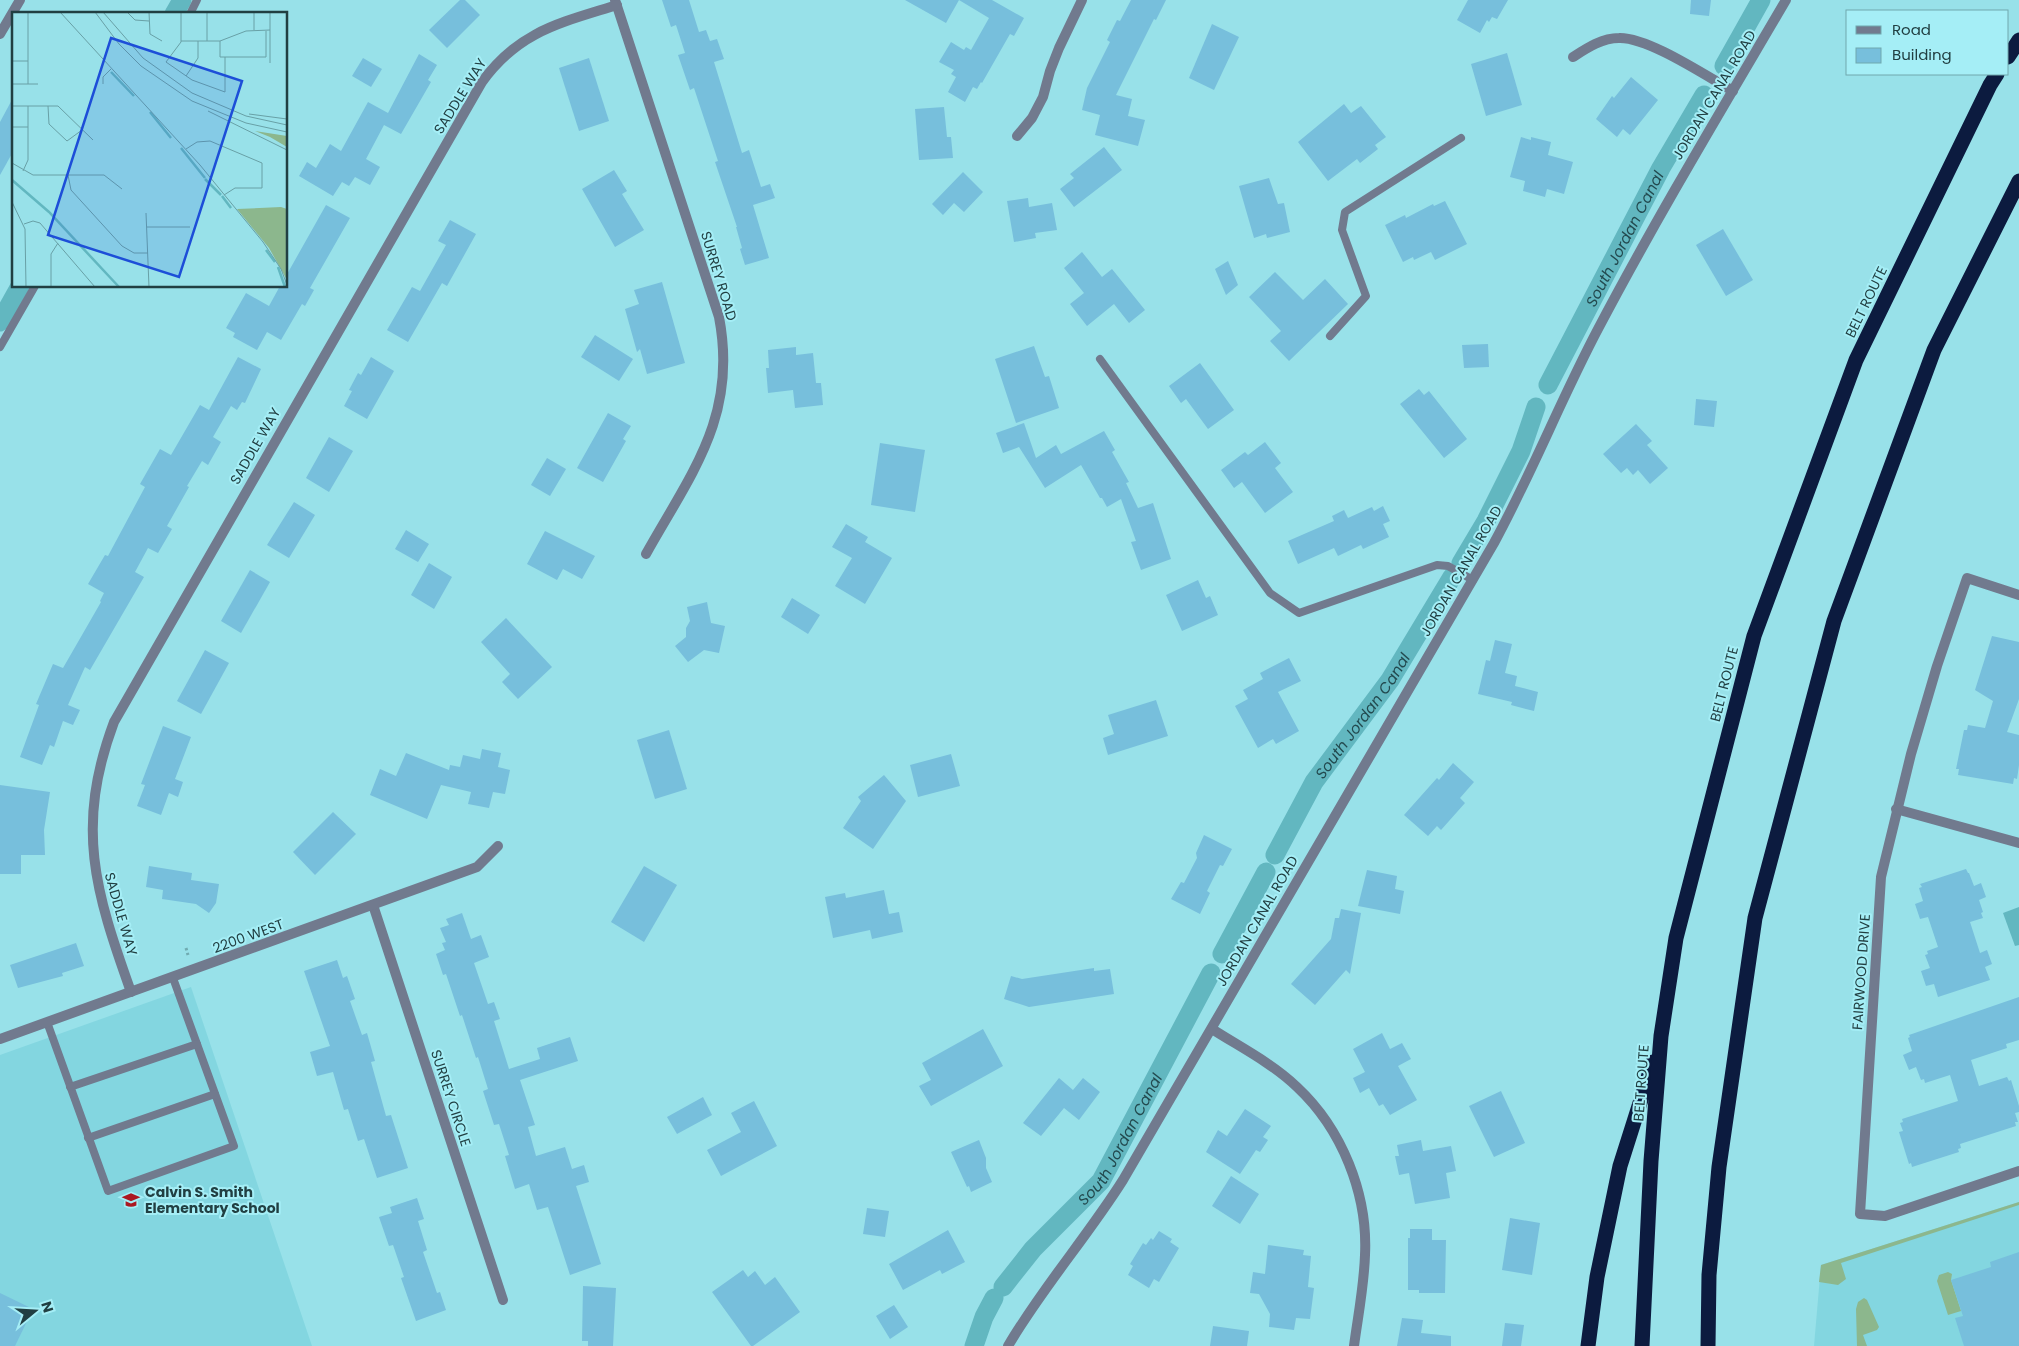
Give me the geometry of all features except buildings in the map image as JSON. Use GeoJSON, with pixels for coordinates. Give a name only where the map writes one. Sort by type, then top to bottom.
{"type":"FeatureCollection","features":[{"type":"Feature","properties":{"kind":"highway"},"geometry":{"type":"LineString","coordinates":[[2009,55],[2019,40]]}},
{"type":"Feature","properties":{"kind":"highway","name":"BELT ROUTE"},"geometry":{"type":"LineString","coordinates":[[1642,1346],[1651,1170],[1661,1036],[1676,938],[1754,636],[1856,360],[1996,75]]}},
{"type":"Feature","properties":{"kind":"highway"},"geometry":{"type":"LineString","coordinates":[[1708,1346],[1709,1276],[1719,1167],[1755,918],[1834,621],[1934,350],[2019,181]]}},
{"type":"Feature","properties":{"kind":"highway"},"geometry":{"type":"LineString","coordinates":[[1588,1346],[1597,1277],[1620,1166],[1661,1036]]}},
{"type":"Feature","properties":{"kind":"highway"},"geometry":{"type":"LineString","coordinates":[[1709,1276],[1716,1346]]}},
{"type":"Feature","properties":{"kind":"street"},"geometry":{"type":"LineString","coordinates":[[13,12],[20,0]]}},
{"type":"Feature","properties":{"kind":"street"},"geometry":{"type":"LineString","coordinates":[[1017,136],[1032,118],[1043,96],[1050,71],[1080,0]]}},
{"type":"Feature","properties":{"kind":"street","name":"JORDAN CANAL ROAD"},"geometry":{"type":"LineString","coordinates":[[1008,1346],[1023,1321],[1106,1206],[1212,1029],[1472,580],[1514,506],[1598,328],[1684,172],[1786,0]]}},
{"type":"Feature","properties":{"kind":"street","name":"SURREY ROAD"},"geometry":{"type":"LineString","coordinates":[[616,2],[719,317],[724,343],[721,401],[712,432],[698,462],[646,554]]}},
{"type":"Feature","properties":{"kind":"street","name":"SADDLE WAY"},"geometry":{"type":"LineString","coordinates":[[131,992],[101,904],[93,855],[93,801],[104,748],[114,722],[482,82],[495,64],[515,46],[536,33],[616,2]]}},
{"type":"Feature","properties":{"kind":"street"},"geometry":{"type":"LineString","coordinates":[[0,34],[12,14]]}},
{"type":"Feature","properties":{"kind":"street"},"geometry":{"type":"LineString","coordinates":[[1573,57],[1592,45],[1605,40],[1618,38],[1632,39],[1651,45],[1733,91]]}},
{"type":"Feature","properties":{"kind":"street","name":"FAIRWOOD DRIVE"},"geometry":{"type":"LineString","coordinates":[[2019,595],[1967,578],[1937,666],[1896,809],[1881,877],[1860,1214],[1885,1216],[2019,1171]]}},
{"type":"Feature","properties":{"kind":"street"},"geometry":{"type":"LineString","coordinates":[[1896,809],[2019,843]]}},
{"type":"Feature","properties":{"kind":"street","name":"2200 WEST"},"geometry":{"type":"LineString","coordinates":[[0,1039],[477,867],[498,846]]}},
{"type":"Feature","properties":{"kind":"street","name":"SURREY CIRCLE"},"geometry":{"type":"LineString","coordinates":[[373,905],[503,1300]]}},
{"type":"Feature","properties":{"kind":"street"},"geometry":{"type":"LineString","coordinates":[[1212,1029],[1277,1070],[1297,1087],[1330,1126],[1342,1149],[1353,1174],[1361,1202],[1365,1230],[1364,1278],[1354,1346]]}},
{"type":"Feature","properties":{"kind":"lane"},"geometry":{"type":"LineString","coordinates":[[191,12],[197,0]]}},
{"type":"Feature","properties":{"kind":"lane"},"geometry":{"type":"LineString","coordinates":[[1330,336],[1366,296],[1342,230],[1345,212],[1460,138]]}},
{"type":"Feature","properties":{"kind":"lane"},"geometry":{"type":"LineString","coordinates":[[0,348],[34,288]]}},
{"type":"Feature","properties":{"kind":"lane"},"geometry":{"type":"LineString","coordinates":[[1100,359],[1270,593],[1299,613],[1437,565],[1448,566],[1472,580]]}},
{"type":"Feature","properties":{"kind":"lane"},"geometry":{"type":"LineString","coordinates":[[47,1022],[108,1191],[234,1146],[173,978]]}},
{"type":"Feature","properties":{"kind":"lane"},"geometry":{"type":"LineString","coordinates":[[70,1087],[197,1044]]}},
{"type":"Feature","properties":{"kind":"lane"},"geometry":{"type":"LineString","coordinates":[[88,1138],[214,1094]]}},
{"type":"Feature","properties":{"kind":"path"},"geometry":{"type":"LineString","coordinates":[[186,948],[188,955]]}},
{"type":"Feature","properties":{"kind":"shaded area"},"geometry":{"type":"Polygon","coordinates":[[[2019,907],[2019,945],[2015,946],[2003,913],[2019,907]]]}},
{"type":"Feature","properties":{"kind":"shaded area","name":"Calvin S. Smith Elementary School"},"geometry":{"type":"Polygon","coordinates":[[[191,987],[312,1346],[0,1346],[0,1055],[191,987]]]}},
{"type":"Feature","properties":{"kind":"shaded area"},"geometry":{"type":"Polygon","coordinates":[[[2019,1202],[2019,1346],[1814,1346],[1821,1265],[2019,1202]]]}},
{"type":"Feature","properties":{"kind":"green space"},"geometry":{"type":"Polygon","coordinates":[[[2019,1202],[2019,1205],[1841,1263],[1846,1279],[1838,1285],[1819,1282],[1821,1265],[2019,1202]]]}},
{"type":"Feature","properties":{"kind":"green space"},"geometry":{"type":"Polygon","coordinates":[[[1948,1272],[1952,1274],[1951,1280],[1961,1311],[1948,1315],[1937,1281],[1939,1275],[1948,1272]]]}},
{"type":"Feature","properties":{"kind":"green space"},"geometry":{"type":"Polygon","coordinates":[[[1864,1298],[1867,1300],[1879,1327],[1877,1330],[1863,1335],[1867,1346],[1857,1346],[1856,1309],[1858,1302],[1864,1298]]]}},
{"type":"Feature","properties":{"kind":"waterway"},"geometry":{"type":"LineString","coordinates":[[175,12],[182,0]]}},
{"type":"Feature","properties":{"kind":"waterway","name":"South Jordan Canal"},"geometry":{"type":"LineString","coordinates":[[1724,66],[1761,0]]}},
{"type":"Feature","properties":{"kind":"waterway","name":"South Jordan Canal"},"geometry":{"type":"LineString","coordinates":[[1548,385],[1661,168],[1704,95]]}},
{"type":"Feature","properties":{"kind":"waterway"},"geometry":{"type":"LineString","coordinates":[[0,322],[19,288]]}},
{"type":"Feature","properties":{"kind":"waterway","name":"South Jordan Canal"},"geometry":{"type":"LineString","coordinates":[[1461,563],[1486,521],[1521,451],[1536,407]]}},
{"type":"Feature","properties":{"kind":"waterway","name":"South Jordan Canal"},"geometry":{"type":"LineString","coordinates":[[1275,855],[1314,782],[1390,680],[1452,577]]}},
{"type":"Feature","properties":{"kind":"waterway","name":"South Jordan Canal"},"geometry":{"type":"LineString","coordinates":[[1222,954],[1266,872]]}},
{"type":"Feature","properties":{"kind":"waterway","name":"South Jordan Canal"},"geometry":{"type":"LineString","coordinates":[[1003,1287],[1033,1249],[1101,1181],[1211,973]]}},
{"type":"Feature","properties":{"kind":"waterway","name":"South Jordan Canal"},"geometry":{"type":"LineString","coordinates":[[974,1346],[984,1317],[994,1298]]}},
{"type":"Feature","properties":{"kind":"place","name":"Calvin S. Smith Elementary School"},"geometry":{"type":"Point","coordinates":[131,1200]}}]}
